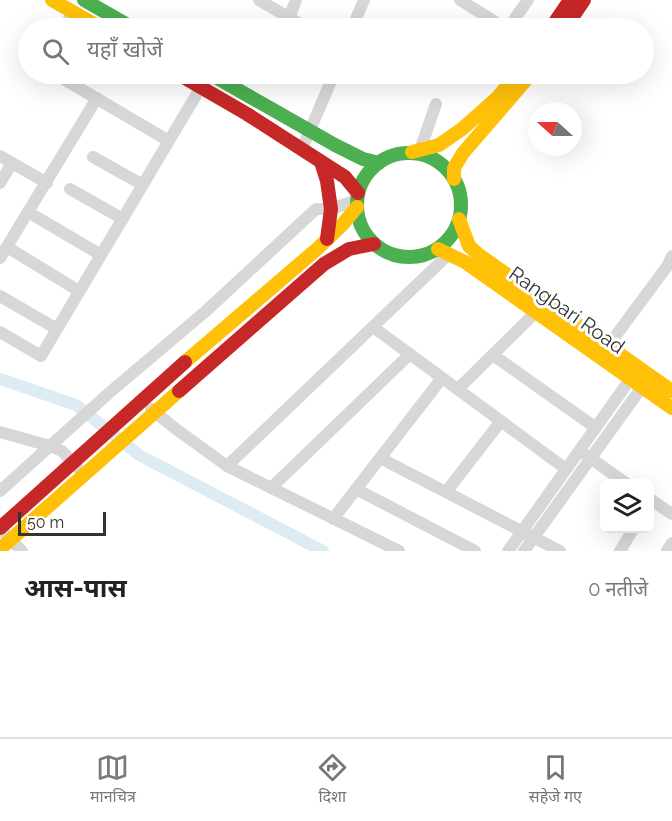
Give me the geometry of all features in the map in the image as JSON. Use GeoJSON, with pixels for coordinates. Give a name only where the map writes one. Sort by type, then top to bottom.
{"type":"FeatureCollection","features":[{"type":"Feature","properties":{"kind":"street"},"geometry":{"type":"LineString","coordinates":[[52,0],[84,18]]}},
{"type":"Feature","properties":{"kind":"street"},"geometry":{"type":"LineString","coordinates":[[84,0],[115,18]]}},
{"type":"Feature","properties":{"kind":"street"},"geometry":{"type":"LineString","coordinates":[[259,0],[289,18],[296,0]]}},
{"type":"Feature","properties":{"kind":"street"},"geometry":{"type":"LineString","coordinates":[[356,18],[364,0]]}},
{"type":"Feature","properties":{"kind":"street"},"geometry":{"type":"LineString","coordinates":[[460,0],[490,18]]}},
{"type":"Feature","properties":{"kind":"street"},"geometry":{"type":"LineString","coordinates":[[514,18],[528,0]]}},
{"type":"Feature","properties":{"kind":"street"},"geometry":{"type":"LineString","coordinates":[[558,18],[570,0]]}},
{"type":"Feature","properties":{"kind":"street"},"geometry":{"type":"LineString","coordinates":[[572,18],[584,0]]}},
{"type":"Feature","properties":{"kind":"street"},"geometry":{"type":"LineString","coordinates":[[70,18],[73,12]]}},
{"type":"Feature","properties":{"kind":"street"},"geometry":{"type":"LineString","coordinates":[[72,84],[170,141]]}},
{"type":"Feature","properties":{"kind":"street"},"geometry":{"type":"LineString","coordinates":[[196,84],[345,177],[357,200],[359,221],[365,234],[385,252],[398,257],[412,258],[443,252]]}},
{"type":"Feature","properties":{"kind":"street"},"geometry":{"type":"LineString","coordinates":[[228,84],[363,159],[379,163]]}},
{"type":"Feature","properties":{"kind":"street"},"geometry":{"type":"LineString","coordinates":[[302,149],[330,84]]}},
{"type":"Feature","properties":{"kind":"street"},"geometry":{"type":"LineString","coordinates":[[4,546],[0,528],[327,239],[357,200],[363,180],[371,169],[395,155],[439,145],[462,129],[497,98],[509,84]]}},
{"type":"Feature","properties":{"kind":"street"},"geometry":{"type":"LineString","coordinates":[[454,179],[454,168],[463,153],[522,84]]}},
{"type":"Feature","properties":{"kind":"street"},"geometry":{"type":"LineString","coordinates":[[0,332],[41,356],[201,87]]}},
{"type":"Feature","properties":{"kind":"street"},"geometry":{"type":"LineString","coordinates":[[0,258],[96,98]]}},
{"type":"Feature","properties":{"kind":"street"},"geometry":{"type":"LineString","coordinates":[[414,151],[436,104]]}},
{"type":"Feature","properties":{"kind":"street"},"geometry":{"type":"LineString","coordinates":[[227,466],[373,327],[443,252],[459,219],[461,206],[459,192],[446,168],[435,160],[414,151]]}},
{"type":"Feature","properties":{"kind":"street"},"geometry":{"type":"LineString","coordinates":[[0,156],[46,183]]}},
{"type":"Feature","properties":{"kind":"street"},"geometry":{"type":"LineString","coordinates":[[93,157],[143,185]]}},
{"type":"Feature","properties":{"kind":"street"},"geometry":{"type":"LineString","coordinates":[[321,162],[327,181],[331,209],[327,239]]}},
{"type":"Feature","properties":{"kind":"street"},"geometry":{"type":"LineString","coordinates":[[0,183],[12,163]]}},
{"type":"Feature","properties":{"kind":"street"},"geometry":{"type":"LineString","coordinates":[[70,189],[123,219]]}},
{"type":"Feature","properties":{"kind":"street"},"geometry":{"type":"LineString","coordinates":[[0,491],[206,310],[316,209],[331,209],[357,200]]}},
{"type":"Feature","properties":{"kind":"street"},"geometry":{"type":"LineString","coordinates":[[28,212],[101,255]]}},
{"type":"Feature","properties":{"kind":"street","name":"Rangbari Road"},"geometry":{"type":"LineString","coordinates":[[459,219],[470,246],[479,255],[672,391]]}},
{"type":"Feature","properties":{"kind":"street"},"geometry":{"type":"LineString","coordinates":[[4,546],[324,264],[349,249],[374,244]]}},
{"type":"Feature","properties":{"kind":"street"},"geometry":{"type":"LineString","coordinates":[[7,247],[79,291]]}},
{"type":"Feature","properties":{"kind":"street","name":"Rangbari Road"},"geometry":{"type":"LineString","coordinates":[[443,252],[465,262],[672,408]]}},
{"type":"Feature","properties":{"kind":"street"},"geometry":{"type":"LineString","coordinates":[[608,346],[671,263]]}},
{"type":"Feature","properties":{"kind":"street"},"geometry":{"type":"LineString","coordinates":[[0,296],[57,329]]}},
{"type":"Feature","properties":{"kind":"street"},"geometry":{"type":"LineString","coordinates":[[458,389],[536,312]]}},
{"type":"Feature","properties":{"kind":"street"},"geometry":{"type":"LineString","coordinates":[[373,327],[566,469]]}},
{"type":"Feature","properties":{"kind":"street"},"geometry":{"type":"LineString","coordinates":[[271,488],[410,354]]}},
{"type":"Feature","properties":{"kind":"street"},"geometry":{"type":"LineString","coordinates":[[493,355],[596,428]]}},
{"type":"Feature","properties":{"kind":"street"},"geometry":{"type":"LineString","coordinates":[[333,519],[442,378]]}},
{"type":"Feature","properties":{"kind":"street"},"geometry":{"type":"LineString","coordinates":[[508,551],[596,428],[637,382]]}},
{"type":"Feature","properties":{"kind":"street"},"geometry":{"type":"LineString","coordinates":[[524,551],[590,459],[637,382]]}},
{"type":"Feature","properties":{"kind":"street"},"geometry":{"type":"LineString","coordinates":[[142,401],[227,466],[399,551]]}},
{"type":"Feature","properties":{"kind":"street"},"geometry":{"type":"LineString","coordinates":[[446,492],[501,421]]}},
{"type":"Feature","properties":{"kind":"street"},"geometry":{"type":"LineString","coordinates":[[0,432],[62,451],[84,475]]}},
{"type":"Feature","properties":{"kind":"street"},"geometry":{"type":"LineString","coordinates":[[579,451],[621,479]]}},
{"type":"Feature","properties":{"kind":"street"},"geometry":{"type":"LineString","coordinates":[[380,458],[560,551]]}},
{"type":"Feature","properties":{"kind":"street"},"geometry":{"type":"LineString","coordinates":[[356,489],[475,551]]}},
{"type":"Feature","properties":{"kind":"street"},"geometry":{"type":"LineString","coordinates":[[654,503],[672,514]]}},
{"type":"Feature","properties":{"kind":"street"},"geometry":{"type":"LineString","coordinates":[[620,551],[631,533]]}},
{"type":"Feature","properties":{"kind":"street"},"geometry":{"type":"LineString","coordinates":[[667,551],[672,543]]}},
{"type":"Feature","properties":{"kind":"street"},"geometry":{"type":"LineString","coordinates":[[4,546],[21,551]]}},
{"type":"Feature","properties":{"kind":"waterway"},"geometry":{"type":"LineString","coordinates":[[0,379],[76,405],[139,455],[323,551]]}},
{"type":"Feature","properties":{"kind":"traffic: fast"},"geometry":{"type":"LineString","coordinates":[[84,0],[116,18]]}},
{"type":"Feature","properties":{"kind":"traffic: fast"},"geometry":{"type":"LineString","coordinates":[[228,84],[335,145],[363,159],[379,163]]}},
{"type":"Feature","properties":{"kind":"traffic: fast"},"geometry":{"type":"LineString","coordinates":[[409,153],[429,157],[446,168],[457,185],[461,205],[457,225],[446,242],[429,253],[409,257],[389,253],[372,242],[361,225],[357,205],[361,185],[372,168],[389,157],[409,153]]}},
{"type":"Feature","properties":{"kind":"traffic: slow"},"geometry":{"type":"LineString","coordinates":[[52,0],[84,18]]}},
{"type":"Feature","properties":{"kind":"traffic: slow"},"geometry":{"type":"LineString","coordinates":[[412,152],[439,145],[462,129],[497,98],[509,84]]}},
{"type":"Feature","properties":{"kind":"traffic: slow"},"geometry":{"type":"LineString","coordinates":[[454,179],[454,168],[463,153],[522,84]]}},
{"type":"Feature","properties":{"kind":"traffic: slow"},"geometry":{"type":"LineString","coordinates":[[185,362],[317,249],[357,207]]}},
{"type":"Feature","properties":{"kind":"traffic: slow"},"geometry":{"type":"LineString","coordinates":[[459,219],[469,246],[479,255],[672,391]]}},
{"type":"Feature","properties":{"kind":"traffic: slow"},"geometry":{"type":"LineString","coordinates":[[438,249],[465,262],[672,408]]}},
{"type":"Feature","properties":{"kind":"traffic: slow"},"geometry":{"type":"LineString","coordinates":[[0,549],[179,391]]}},
{"type":"Feature","properties":{"kind":"traffic: jam"},"geometry":{"type":"LineString","coordinates":[[558,18],[570,0]]}},
{"type":"Feature","properties":{"kind":"traffic: jam"},"geometry":{"type":"LineString","coordinates":[[572,18],[584,0]]}},
{"type":"Feature","properties":{"kind":"traffic: jam"},"geometry":{"type":"LineString","coordinates":[[195,84],[247,114],[345,177],[358,193]]}},
{"type":"Feature","properties":{"kind":"traffic: jam"},"geometry":{"type":"LineString","coordinates":[[321,162],[327,181],[331,209],[327,239]]}},
{"type":"Feature","properties":{"kind":"traffic: jam"},"geometry":{"type":"LineString","coordinates":[[179,391],[324,264],[349,249],[374,244]]}},
{"type":"Feature","properties":{"kind":"traffic: jam"},"geometry":{"type":"LineString","coordinates":[[0,528],[185,362]]}}]}
